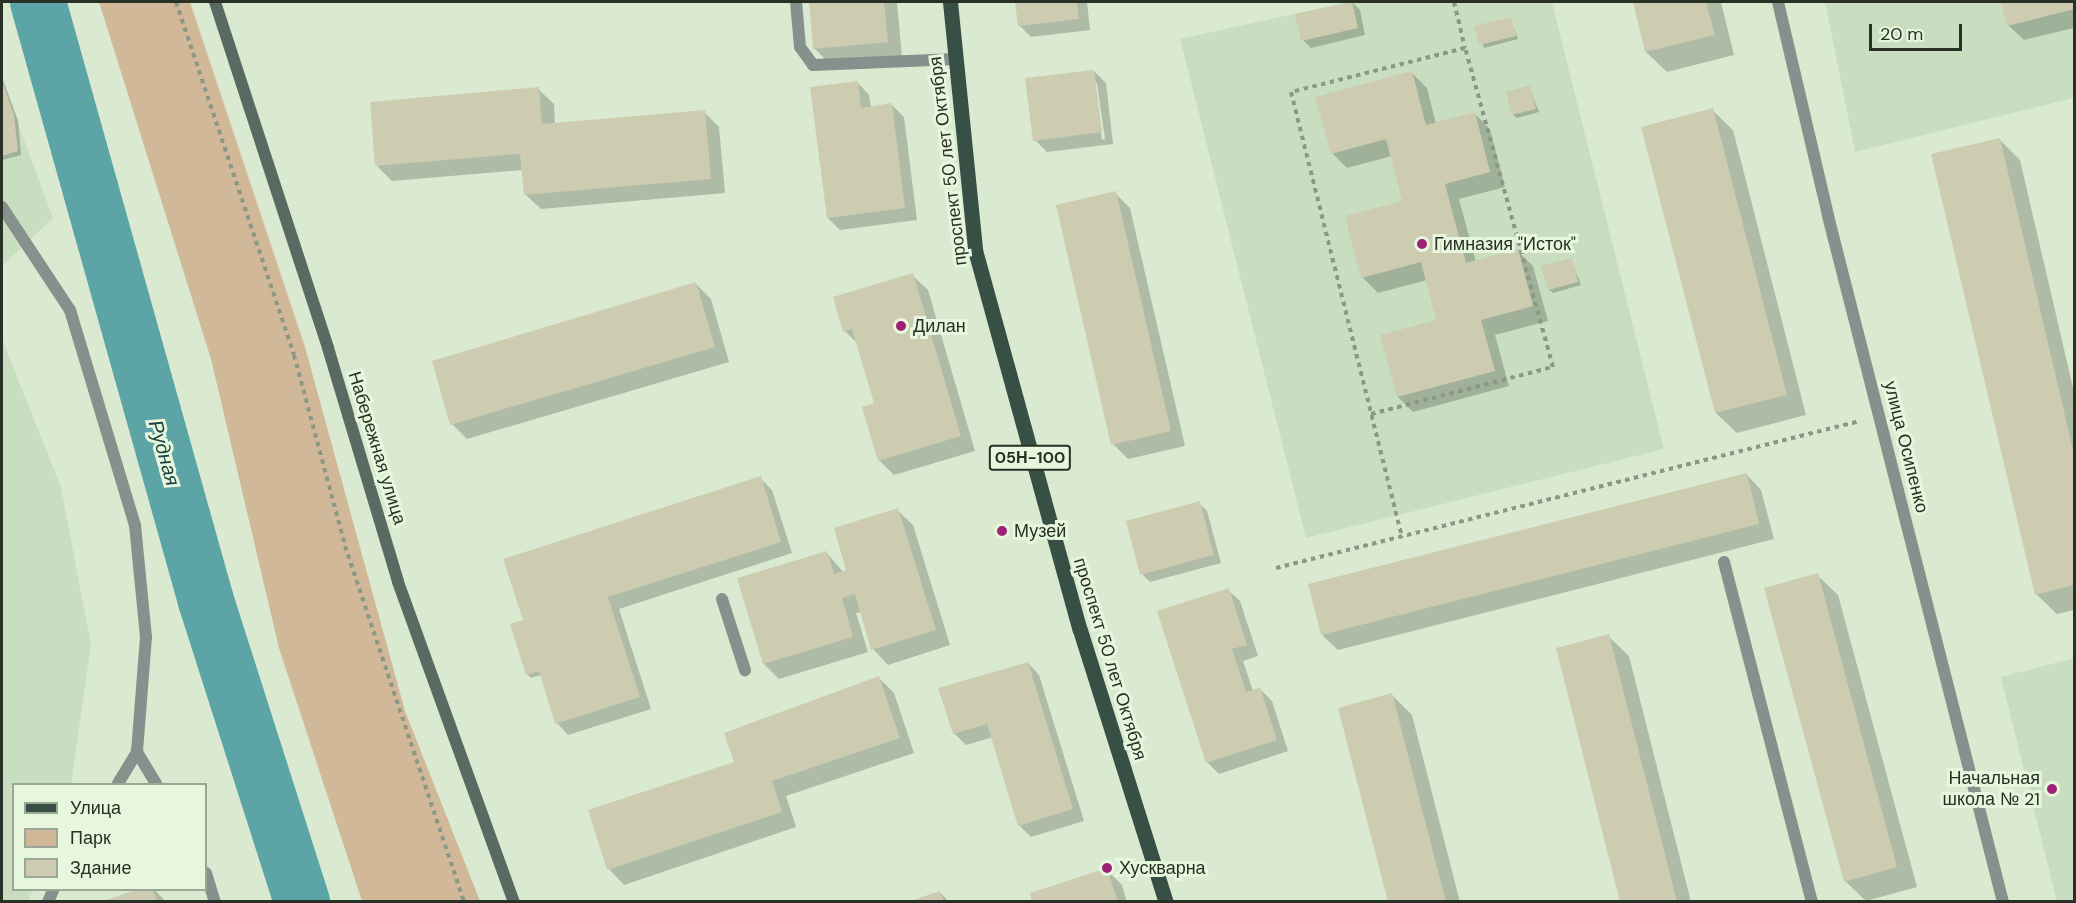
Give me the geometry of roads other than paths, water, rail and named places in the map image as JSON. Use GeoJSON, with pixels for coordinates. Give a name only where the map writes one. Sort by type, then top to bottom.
{"type":"FeatureCollection","features":[{"type":"Feature","properties":{"kind":"main road","name":"Набережная улица"},"geometry":{"type":"LineString","coordinates":[[215,2],[329,351],[398,582],[514,902]]}},
{"type":"Feature","properties":{"kind":"main road","name":"проспект 50 лет Октября"},"geometry":{"type":"LineString","coordinates":[[950,2],[975,250],[1080,630],[1166,902]]}},
{"type":"Feature","properties":{"kind":"street"},"geometry":{"type":"LineString","coordinates":[[796,2],[800,47],[813,65],[956,59]]}},
{"type":"Feature","properties":{"kind":"street","name":"улица Осипенко"},"geometry":{"type":"LineString","coordinates":[[1778,2],[1879,416],[2003,902]]}},
{"type":"Feature","properties":{"kind":"street"},"geometry":{"type":"LineString","coordinates":[[2,207],[70,310],[135,525],[146,637],[137,752],[119,783]]}},
{"type":"Feature","properties":{"kind":"street"},"geometry":{"type":"LineString","coordinates":[[1724,562],[1812,902]]}},
{"type":"Feature","properties":{"kind":"street"},"geometry":{"type":"LineString","coordinates":[[722,600],[745,670]]}},
{"type":"Feature","properties":{"kind":"street"},"geometry":{"type":"LineString","coordinates":[[137,752],[155,783]]}},
{"type":"Feature","properties":{"kind":"street"},"geometry":{"type":"LineString","coordinates":[[207,876],[215,902]]}},
{"type":"Feature","properties":{"kind":"waterway","name":"Рудная"},"geometry":{"type":"LineString","coordinates":[[38,2],[206,601],[302,902]]}},
{"type":"Feature","properties":{"kind":"place","name":"Гимназия \"Исток\""},"geometry":{"type":"Point","coordinates":[1422,244]}},
{"type":"Feature","properties":{"kind":"place","name":"Дилан"},"geometry":{"type":"Point","coordinates":[901,326]}},
{"type":"Feature","properties":{"kind":"place","name":"Музей"},"geometry":{"type":"Point","coordinates":[1002,531]}},
{"type":"Feature","properties":{"kind":"place","name":"Начальная школа № 21"},"geometry":{"type":"Point","coordinates":[2052,789]}},
{"type":"Feature","properties":{"kind":"place","name":"Хускварна"},"geometry":{"type":"Point","coordinates":[1107,868]}}]}
